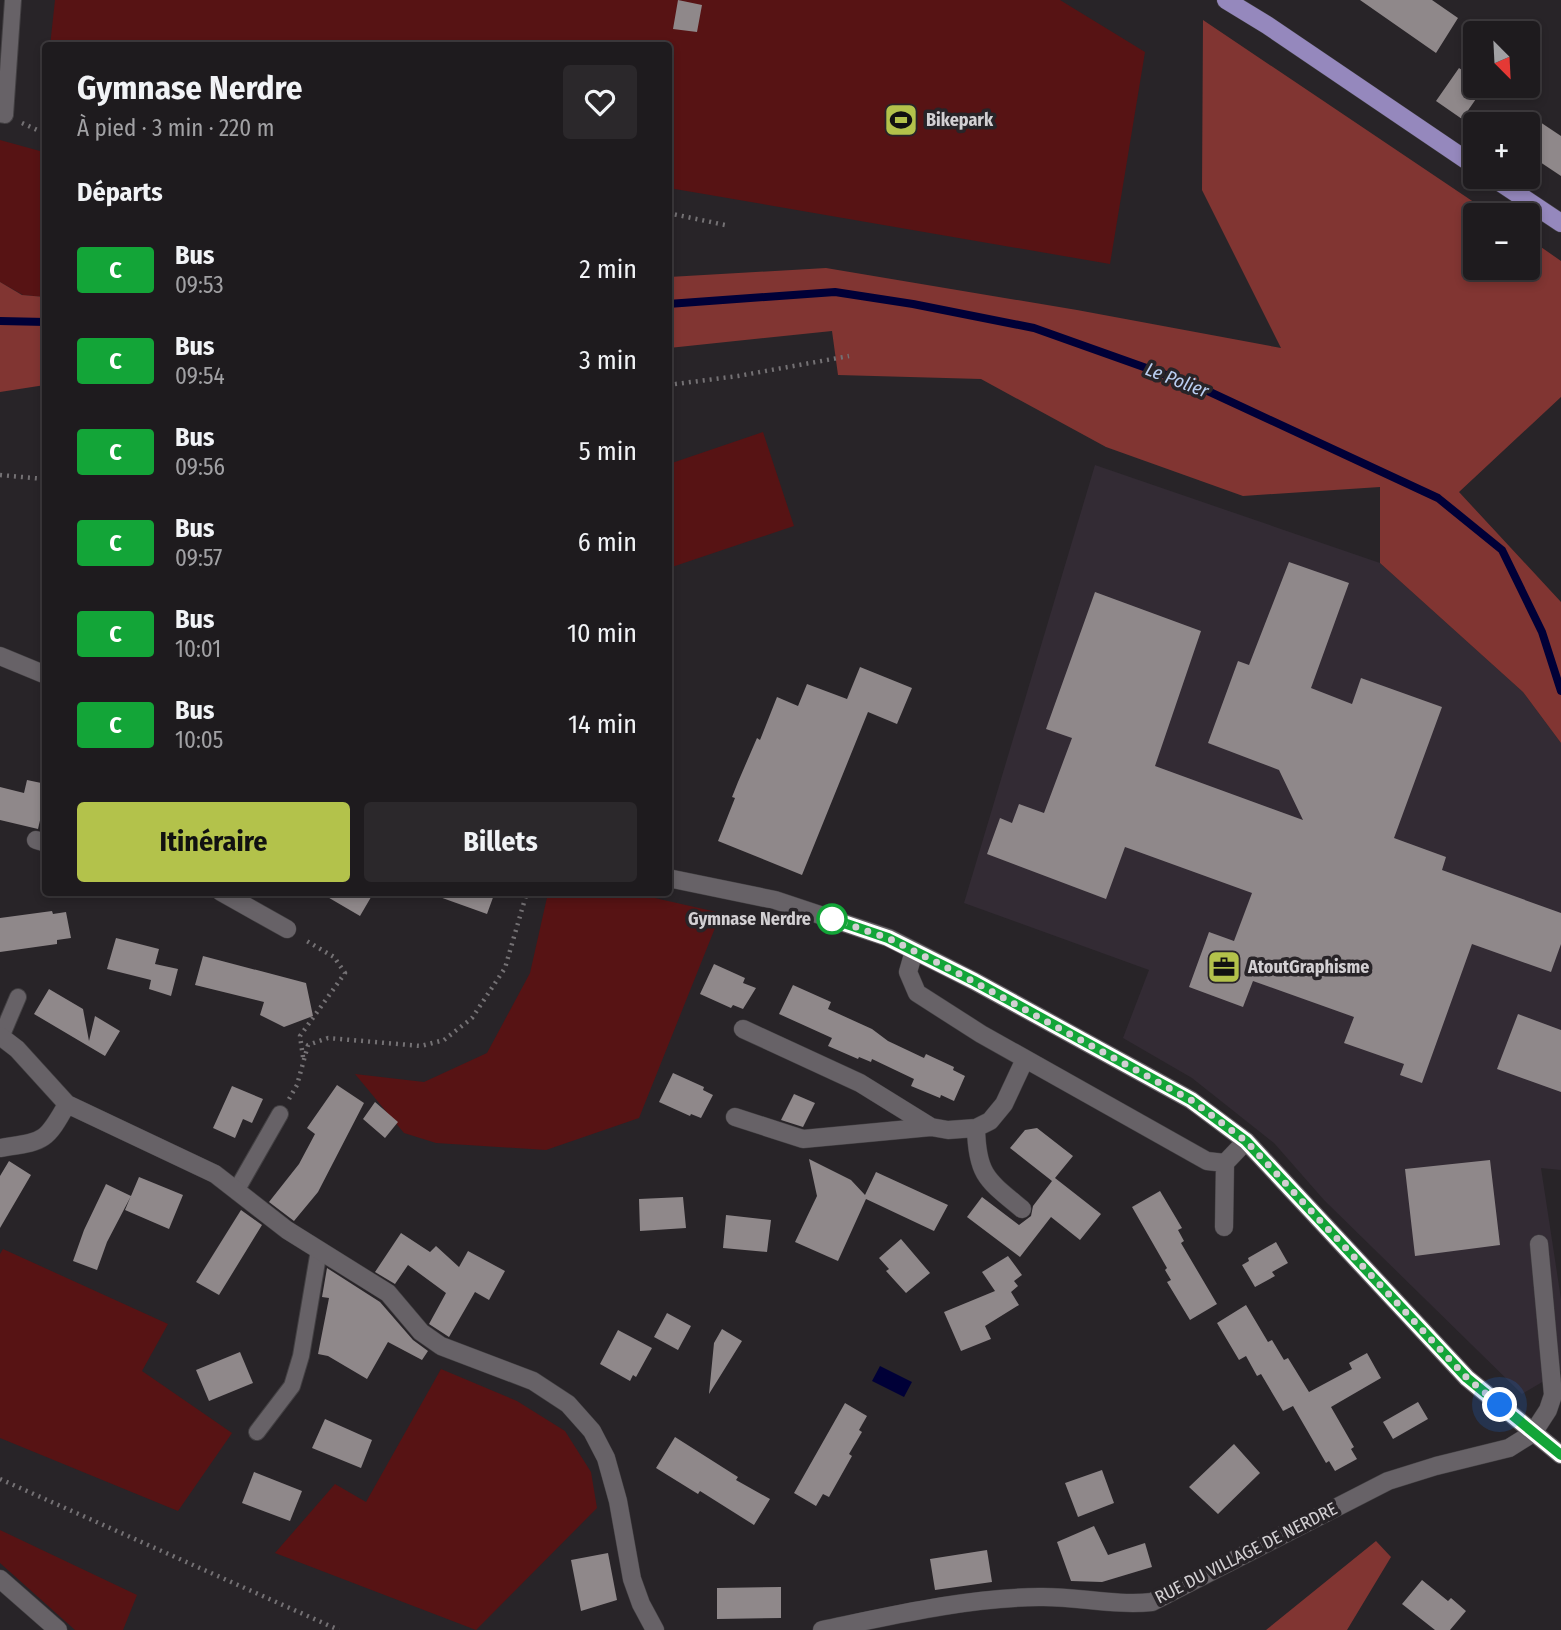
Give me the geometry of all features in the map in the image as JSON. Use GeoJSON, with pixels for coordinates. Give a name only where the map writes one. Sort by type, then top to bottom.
{"type":"FeatureCollection","features":[{"type":"Feature","properties":{"kind":"main road"},"geometry":{"type":"LineString","coordinates":[[1226,0],[1463,158]]}},
{"type":"Feature","properties":{"kind":"main road"},"geometry":{"type":"LineString","coordinates":[[1510,189],[1561,223]]}},
{"type":"Feature","properties":{"kind":"street"},"geometry":{"type":"LineString","coordinates":[[0,656],[42,673]]}},
{"type":"Feature","properties":{"kind":"street"},"geometry":{"type":"LineString","coordinates":[[672,879],[775,900],[888,938],[1035,1013],[1191,1100],[1246,1141],[1467,1378],[1561,1455]]}},
{"type":"Feature","properties":{"kind":"street"},"geometry":{"type":"LineString","coordinates":[[228,896],[288,929]]}},
{"type":"Feature","properties":{"kind":"street"},"geometry":{"type":"LineString","coordinates":[[915,951],[908,972],[917,993],[981,1034],[1208,1161],[1225,1163]]}},
{"type":"Feature","properties":{"kind":"street"},"geometry":{"type":"LineString","coordinates":[[743,1029],[860,1083],[931,1127]]}},
{"type":"Feature","properties":{"kind":"street"},"geometry":{"type":"LineString","coordinates":[[1,1037],[17,1049],[67,1104],[215,1174],[287,1230],[388,1293],[421,1332],[441,1346],[533,1381],[568,1404],[592,1432],[606,1458],[618,1502],[632,1578],[641,1604],[655,1630]]}},
{"type":"Feature","properties":{"kind":"street"},"geometry":{"type":"LineString","coordinates":[[735,1117],[803,1139],[931,1127],[948,1130],[976,1128],[990,1121],[1004,1104],[1025,1059]]}},
{"type":"Feature","properties":{"kind":"street"},"geometry":{"type":"LineString","coordinates":[[0,1148],[35,1142],[52,1132],[67,1104]]}},
{"type":"Feature","properties":{"kind":"street"},"geometry":{"type":"LineString","coordinates":[[976,1128],[977,1156],[990,1183],[1022,1209]]}},
{"type":"Feature","properties":{"kind":"street"},"geometry":{"type":"LineString","coordinates":[[1224,1227],[1225,1163],[1246,1141]]}},
{"type":"Feature","properties":{"kind":"street"},"geometry":{"type":"LineString","coordinates":[[1533,1433],[1548,1410],[1553,1395],[1538,1244]]}},
{"type":"Feature","properties":{"kind":"street","name":"RUE DU VILLAGE DE NERDRE"},"geometry":{"type":"LineString","coordinates":[[822,1630],[941,1605],[1040,1597],[1091,1599],[1131,1605],[1152,1602],[1388,1481],[1509,1448],[1533,1433]]}},
{"type":"Feature","properties":{"kind":"street"},"geometry":{"type":"LineString","coordinates":[[0,1579],[58,1630]]}},
{"type":"Feature","properties":{"kind":"lane"},"geometry":{"type":"LineString","coordinates":[[0,114],[5,115],[13,0]]}},
{"type":"Feature","properties":{"kind":"lane"},"geometry":{"type":"LineString","coordinates":[[1,1037],[18,997]]}},
{"type":"Feature","properties":{"kind":"lane"},"geometry":{"type":"LineString","coordinates":[[236,1191],[280,1114]]}},
{"type":"Feature","properties":{"kind":"lane"},"geometry":{"type":"LineString","coordinates":[[257,1432],[292,1386],[301,1356],[319,1250]]}},
{"type":"Feature","properties":{"kind":"path"},"geometry":{"type":"LineString","coordinates":[[672,214],[725,225]]}},
{"type":"Feature","properties":{"kind":"path"},"geometry":{"type":"LineString","coordinates":[[672,384],[738,376],[849,355]]}},
{"type":"Feature","properties":{"kind":"path"},"geometry":{"type":"LineString","coordinates":[[0,475],[42,479]]}},
{"type":"Feature","properties":{"kind":"path"},"geometry":{"type":"LineString","coordinates":[[280,1114],[297,1085],[308,1045],[328,1038],[421,1046],[444,1040],[471,1018],[505,968],[526,896]]}},
{"type":"Feature","properties":{"kind":"path"},"geometry":{"type":"LineString","coordinates":[[288,929],[334,957],[345,974],[300,1036],[303,1058]]}},
{"type":"Feature","properties":{"kind":"path"},"geometry":{"type":"LineString","coordinates":[[0,1479],[339,1630]]}},
{"type":"Feature","properties":{"kind":"shaded area","name":"Bikepark"},"geometry":{"type":"Polygon","coordinates":[[[55,0],[1060,0],[1145,52],[1110,264],[672,189],[672,42],[50,42],[55,0]]]}},
{"type":"Feature","properties":{"kind":"shaded area"},"geometry":{"type":"Polygon","coordinates":[[[1203,20],[1475,203],[1463,203],[1463,280],[1540,280],[1540,246],[1561,261],[1561,397],[1459,492],[1561,602],[1561,743],[1523,692],[1380,563],[1380,487],[1243,496],[1106,447],[981,379],[838,375],[832,331],[672,348],[672,277],[826,268],[1281,348],[1202,190],[1203,20]]]}},
{"type":"Feature","properties":{"kind":"shaded area"},"geometry":{"type":"Polygon","coordinates":[[[42,127],[42,297],[23,295],[0,282],[0,140],[40,151],[42,127]]]}},
{"type":"Feature","properties":{"kind":"shaded area"},"geometry":{"type":"Polygon","coordinates":[[[0,282],[22,295],[42,297],[42,385],[0,392],[0,282]]]}},
{"type":"Feature","properties":{"kind":"shaded area"},"geometry":{"type":"Polygon","coordinates":[[[763,432],[794,526],[672,567],[672,463],[763,432]]]}},
{"type":"Feature","properties":{"kind":"shaded area"},"geometry":{"type":"Polygon","coordinates":[[[1095,465],[1380,563],[1523,692],[1561,743],[1561,1170],[1541,1168],[1561,1299],[1561,1371],[1522,1394],[1324,1200],[1274,1143],[1192,1078],[1123,1038],[1149,970],[964,903],[1095,465]]]}},
{"type":"Feature","properties":{"kind":"shaded area"},"geometry":{"type":"Polygon","coordinates":[[[547,896],[646,896],[721,913],[639,1118],[546,1150],[436,1143],[404,1133],[355,1074],[424,1082],[487,1053],[530,973],[547,896]]]}},
{"type":"Feature","properties":{"kind":"shaded area"},"geometry":{"type":"Polygon","coordinates":[[[3,1249],[168,1324],[142,1371],[232,1433],[178,1511],[0,1438],[0,1254],[3,1249]]]}},
{"type":"Feature","properties":{"kind":"shaded area"},"geometry":{"type":"Polygon","coordinates":[[[880,1366],[912,1382],[904,1397],[872,1381],[880,1366]]]}},
{"type":"Feature","properties":{"kind":"shaded area"},"geometry":{"type":"Polygon","coordinates":[[[441,1369],[517,1401],[565,1431],[591,1472],[597,1508],[476,1630],[275,1553],[335,1484],[366,1502],[441,1369]]]}},
{"type":"Feature","properties":{"kind":"shaded area"},"geometry":{"type":"Polygon","coordinates":[[[0,1530],[137,1595],[123,1630],[75,1630],[0,1563],[0,1530]]]}},
{"type":"Feature","properties":{"kind":"shaded area"},"geometry":{"type":"Polygon","coordinates":[[[1376,1541],[1391,1557],[1347,1630],[1266,1630],[1376,1541]]]}},
{"type":"Feature","properties":{"kind":"building"},"geometry":{"type":"Polygon","coordinates":[[[678,0],[702,5],[697,32],[673,29],[678,0]]]}},
{"type":"Feature","properties":{"kind":"building"},"geometry":{"type":"Polygon","coordinates":[[[1360,0],[1432,0],[1458,18],[1436,53],[1360,0]]]}},
{"type":"Feature","properties":{"kind":"building"},"geometry":{"type":"Polygon","coordinates":[[[1459,68],[1463,71],[1463,98],[1477,98],[1467,112],[1463,112],[1462,119],[1436,101],[1459,68]]]}},
{"type":"Feature","properties":{"kind":"building"},"geometry":{"type":"Polygon","coordinates":[[[1540,122],[1561,136],[1561,176],[1540,162],[1540,122]]]}},
{"type":"Feature","properties":{"kind":"building"},"geometry":{"type":"Polygon","coordinates":[[[1289,562],[1349,583],[1311,688],[1352,704],[1361,678],[1442,707],[1394,838],[1446,857],[1442,870],[1561,913],[1561,944],[1551,972],[1472,944],[1422,1083],[1400,1075],[1404,1064],[1344,1043],[1354,1017],[1253,981],[1243,1007],[1189,987],[1209,932],[1234,941],[1252,893],[1125,847],[1106,899],[987,854],[1000,818],[1012,823],[1019,804],[1044,813],[1072,738],[1046,729],[1095,592],[1201,631],[1155,766],[1303,820],[1279,770],[1208,743],[1238,661],[1249,665],[1289,562]]]}},
{"type":"Feature","properties":{"kind":"building"},"geometry":{"type":"Polygon","coordinates":[[[860,667],[912,688],[897,724],[868,712],[802,875],[718,841],[735,798],[732,797],[738,782],[757,738],[760,740],[777,697],[798,706],[807,684],[847,699],[860,667]]]}},
{"type":"Feature","properties":{"kind":"building"},"geometry":{"type":"Polygon","coordinates":[[[27,780],[42,783],[42,816],[38,829],[0,820],[0,787],[24,793],[27,780]]]}},
{"type":"Feature","properties":{"kind":"building"},"geometry":{"type":"Polygon","coordinates":[[[326,896],[372,896],[360,916],[326,896]]]}},
{"type":"Feature","properties":{"kind":"building"},"geometry":{"type":"Polygon","coordinates":[[[437,896],[494,896],[487,914],[437,896]]]}},
{"type":"Feature","properties":{"kind":"building"},"geometry":{"type":"Polygon","coordinates":[[[52,911],[53,914],[66,912],[71,938],[57,940],[57,944],[0,952],[0,918],[52,911]]]}},
{"type":"Feature","properties":{"kind":"building"},"geometry":{"type":"Polygon","coordinates":[[[116,938],[159,949],[155,964],[178,969],[171,996],[149,989],[151,980],[107,969],[116,938]]]}},
{"type":"Feature","properties":{"kind":"building"},"geometry":{"type":"Polygon","coordinates":[[[203,956],[306,983],[313,1016],[284,1027],[260,1015],[264,1002],[195,985],[203,956]]]}},
{"type":"Feature","properties":{"kind":"building"},"geometry":{"type":"Polygon","coordinates":[[[714,964],[745,978],[743,983],[756,988],[743,1009],[733,1005],[731,1008],[700,994],[714,964]]]}},
{"type":"Feature","properties":{"kind":"building"},"geometry":{"type":"Polygon","coordinates":[[[793,985],[831,1002],[828,1009],[872,1029],[888,1041],[924,1058],[926,1054],[954,1067],[953,1070],[965,1076],[954,1101],[911,1086],[914,1079],[872,1059],[871,1062],[859,1057],[858,1059],[828,1046],[832,1038],[779,1014],[793,985]]]}},
{"type":"Feature","properties":{"kind":"building"},"geometry":{"type":"Polygon","coordinates":[[[49,989],[83,1009],[89,1041],[95,1016],[120,1031],[105,1056],[34,1014],[49,989]]]}},
{"type":"Feature","properties":{"kind":"building"},"geometry":{"type":"Polygon","coordinates":[[[1518,1014],[1561,1030],[1561,1092],[1497,1069],[1518,1014]]]}},
{"type":"Feature","properties":{"kind":"building"},"geometry":{"type":"Polygon","coordinates":[[[673,1073],[704,1087],[703,1090],[713,1095],[701,1118],[659,1102],[673,1073]]]}},
{"type":"Feature","properties":{"kind":"building"},"geometry":{"type":"Polygon","coordinates":[[[337,1085],[364,1103],[318,1192],[294,1221],[269,1202],[299,1164],[315,1134],[307,1128],[337,1085]]]}},
{"type":"Feature","properties":{"kind":"building"},"geometry":{"type":"Polygon","coordinates":[[[232,1086],[263,1099],[252,1123],[243,1119],[235,1138],[213,1128],[232,1086]]]}},
{"type":"Feature","properties":{"kind":"building"},"geometry":{"type":"Polygon","coordinates":[[[794,1094],[815,1103],[803,1127],[781,1120],[794,1094]]]}},
{"type":"Feature","properties":{"kind":"building"},"geometry":{"type":"Polygon","coordinates":[[[375,1102],[398,1122],[385,1138],[363,1119],[375,1102]]]}},
{"type":"Feature","properties":{"kind":"building"},"geometry":{"type":"Polygon","coordinates":[[[1037,1128],[1073,1156],[1055,1178],[1101,1214],[1080,1240],[1051,1217],[1020,1257],[967,1217],[982,1197],[1019,1225],[1031,1216],[1033,1206],[1052,1181],[1010,1148],[1025,1130],[1037,1128]]]}},
{"type":"Feature","properties":{"kind":"building"},"geometry":{"type":"Polygon","coordinates":[[[809,1159],[851,1180],[865,1195],[876,1172],[948,1205],[934,1231],[866,1199],[838,1261],[795,1242],[817,1196],[809,1159]]]}},
{"type":"Feature","properties":{"kind":"building"},"geometry":{"type":"Polygon","coordinates":[[[1490,1160],[1500,1245],[1415,1256],[1405,1169],[1490,1160]]]}},
{"type":"Feature","properties":{"kind":"building"},"geometry":{"type":"Polygon","coordinates":[[[9,1161],[31,1175],[0,1228],[0,1176],[9,1161]]]}},
{"type":"Feature","properties":{"kind":"building"},"geometry":{"type":"Polygon","coordinates":[[[139,1177],[183,1195],[169,1229],[125,1210],[139,1177]]]}},
{"type":"Feature","properties":{"kind":"building"},"geometry":{"type":"Polygon","coordinates":[[[106,1184],[131,1196],[107,1242],[97,1270],[73,1261],[84,1230],[106,1184]]]}},
{"type":"Feature","properties":{"kind":"building"},"geometry":{"type":"Polygon","coordinates":[[[1160,1191],[1182,1228],[1178,1230],[1184,1241],[1181,1243],[1217,1304],[1190,1320],[1167,1282],[1171,1280],[1165,1270],[1167,1268],[1132,1207],[1160,1191]]]}},
{"type":"Feature","properties":{"kind":"building"},"geometry":{"type":"Polygon","coordinates":[[[683,1197],[686,1228],[640,1231],[639,1199],[683,1197]]]}},
{"type":"Feature","properties":{"kind":"building"},"geometry":{"type":"Polygon","coordinates":[[[241,1210],[262,1225],[219,1295],[196,1282],[241,1210]]]}},
{"type":"Feature","properties":{"kind":"building"},"geometry":{"type":"Polygon","coordinates":[[[726,1215],[771,1220],[767,1252],[723,1248],[726,1215]]]}},
{"type":"Feature","properties":{"kind":"building"},"geometry":{"type":"Polygon","coordinates":[[[401,1233],[430,1252],[436,1246],[459,1267],[468,1251],[505,1271],[489,1300],[475,1292],[449,1337],[429,1324],[446,1293],[408,1265],[395,1284],[375,1272],[401,1233]]]}},
{"type":"Feature","properties":{"kind":"building"},"geometry":{"type":"Polygon","coordinates":[[[901,1239],[930,1273],[906,1293],[886,1271],[889,1269],[879,1258],[901,1239]]]}},
{"type":"Feature","properties":{"kind":"building"},"geometry":{"type":"Polygon","coordinates":[[[1276,1242],[1288,1263],[1272,1272],[1275,1276],[1255,1287],[1242,1265],[1249,1261],[1248,1258],[1276,1242]]]}},
{"type":"Feature","properties":{"kind":"building"},"geometry":{"type":"Polygon","coordinates":[[[1008,1256],[1022,1275],[1014,1281],[1018,1286],[1011,1292],[1019,1305],[985,1326],[991,1339],[961,1351],[944,1312],[995,1291],[982,1272],[1008,1256]]]}},
{"type":"Feature","properties":{"kind":"building"},"geometry":{"type":"Polygon","coordinates":[[[327,1268],[380,1302],[413,1340],[428,1351],[422,1360],[388,1342],[367,1379],[328,1356],[318,1354],[329,1298],[322,1297],[327,1268]]]}},
{"type":"Feature","properties":{"kind":"building"},"geometry":{"type":"Polygon","coordinates":[[[1246,1305],[1268,1342],[1272,1340],[1284,1360],[1288,1358],[1309,1392],[1352,1369],[1349,1363],[1367,1353],[1381,1378],[1331,1407],[1354,1447],[1351,1449],[1357,1459],[1335,1471],[1329,1461],[1326,1463],[1293,1406],[1283,1411],[1261,1374],[1257,1376],[1246,1356],[1239,1360],[1217,1323],[1246,1305]]]}},
{"type":"Feature","properties":{"kind":"building"},"geometry":{"type":"Polygon","coordinates":[[[667,1313],[691,1326],[678,1350],[654,1337],[667,1313]]]}},
{"type":"Feature","properties":{"kind":"building"},"geometry":{"type":"Polygon","coordinates":[[[722,1329],[742,1341],[709,1394],[714,1343],[722,1329]]]}},
{"type":"Feature","properties":{"kind":"building"},"geometry":{"type":"Polygon","coordinates":[[[618,1330],[652,1348],[636,1377],[633,1375],[630,1381],[600,1364],[618,1330]]]}},
{"type":"Feature","properties":{"kind":"building"},"geometry":{"type":"Polygon","coordinates":[[[240,1352],[253,1383],[209,1401],[196,1370],[240,1352]]]}},
{"type":"Feature","properties":{"kind":"building"},"geometry":{"type":"Polygon","coordinates":[[[1418,1402],[1428,1419],[1393,1439],[1383,1422],[1418,1402]]]}},
{"type":"Feature","properties":{"kind":"building"},"geometry":{"type":"Polygon","coordinates":[[[845,1403],[867,1416],[859,1430],[862,1432],[849,1454],[852,1456],[829,1497],[823,1494],[816,1506],[794,1493],[845,1403]]]}},
{"type":"Feature","properties":{"kind":"building"},"geometry":{"type":"Polygon","coordinates":[[[325,1419],[372,1440],[361,1468],[312,1448],[325,1419]]]}},
{"type":"Feature","properties":{"kind":"building"},"geometry":{"type":"Polygon","coordinates":[[[675,1437],[738,1477],[736,1480],[770,1499],[754,1525],[700,1491],[698,1494],[656,1468],[675,1437]]]}},
{"type":"Feature","properties":{"kind":"building"},"geometry":{"type":"Polygon","coordinates":[[[1234,1444],[1260,1473],[1218,1514],[1189,1487],[1234,1444]]]}},
{"type":"Feature","properties":{"kind":"building"},"geometry":{"type":"Polygon","coordinates":[[[1102,1470],[1114,1503],[1078,1517],[1065,1483],[1102,1470]]]}},
{"type":"Feature","properties":{"kind":"building"},"geometry":{"type":"Polygon","coordinates":[[[254,1472],[302,1491],[290,1521],[242,1503],[254,1472]]]}},
{"type":"Feature","properties":{"kind":"building"},"geometry":{"type":"Polygon","coordinates":[[[1094,1526],[1108,1555],[1145,1543],[1152,1567],[1102,1582],[1071,1581],[1057,1542],[1094,1526]]]}},
{"type":"Feature","properties":{"kind":"building"},"geometry":{"type":"Polygon","coordinates":[[[987,1550],[992,1582],[935,1590],[930,1559],[987,1550]]]}},
{"type":"Feature","properties":{"kind":"building"},"geometry":{"type":"Polygon","coordinates":[[[608,1553],[617,1600],[581,1611],[571,1560],[608,1553]]]}},
{"type":"Feature","properties":{"kind":"building"},"geometry":{"type":"Polygon","coordinates":[[[1422,1580],[1448,1601],[1451,1598],[1466,1611],[1450,1630],[1435,1630],[1402,1604],[1422,1580]]]}},
{"type":"Feature","properties":{"kind":"building"},"geometry":{"type":"Polygon","coordinates":[[[781,1587],[781,1618],[717,1619],[717,1588],[781,1587]]]}},
{"type":"Feature","properties":{"kind":"waterway","name":"Le Polier"},"geometry":{"type":"LineString","coordinates":[[672,304],[835,292],[913,304],[1034,328],[1197,386],[1438,498],[1502,550],[1542,632],[1561,691]]}},
{"type":"Feature","properties":{"kind":"waterway","name":"Le Polier"},"geometry":{"type":"LineString","coordinates":[[0,321],[42,322]]}},
{"type":"Feature","properties":{"kind":"bus line","name":"C"},"geometry":{"type":"LineString","coordinates":[[832,919],[888,938],[974,981],[1191,1100],[1246,1141],[1467,1378],[1561,1455]]}},
{"type":"Feature","properties":{"kind":"place","name":"Bikepark"},"geometry":{"type":"Point","coordinates":[901,120]}},
{"type":"Feature","properties":{"kind":"place","name":"Gymnase Nerdre"},"geometry":{"type":"Point","coordinates":[832,919]}},
{"type":"Feature","properties":{"kind":"place","name":"AtoutGraphisme"},"geometry":{"type":"Point","coordinates":[1224,967]}},
{"type":"Feature","properties":{"kind":"route"},"geometry":{"type":"LineString","coordinates":[[832,919],[888,938],[954,971],[1191,1100],[1246,1141],[1467,1378],[1500,1405]]}}]}
